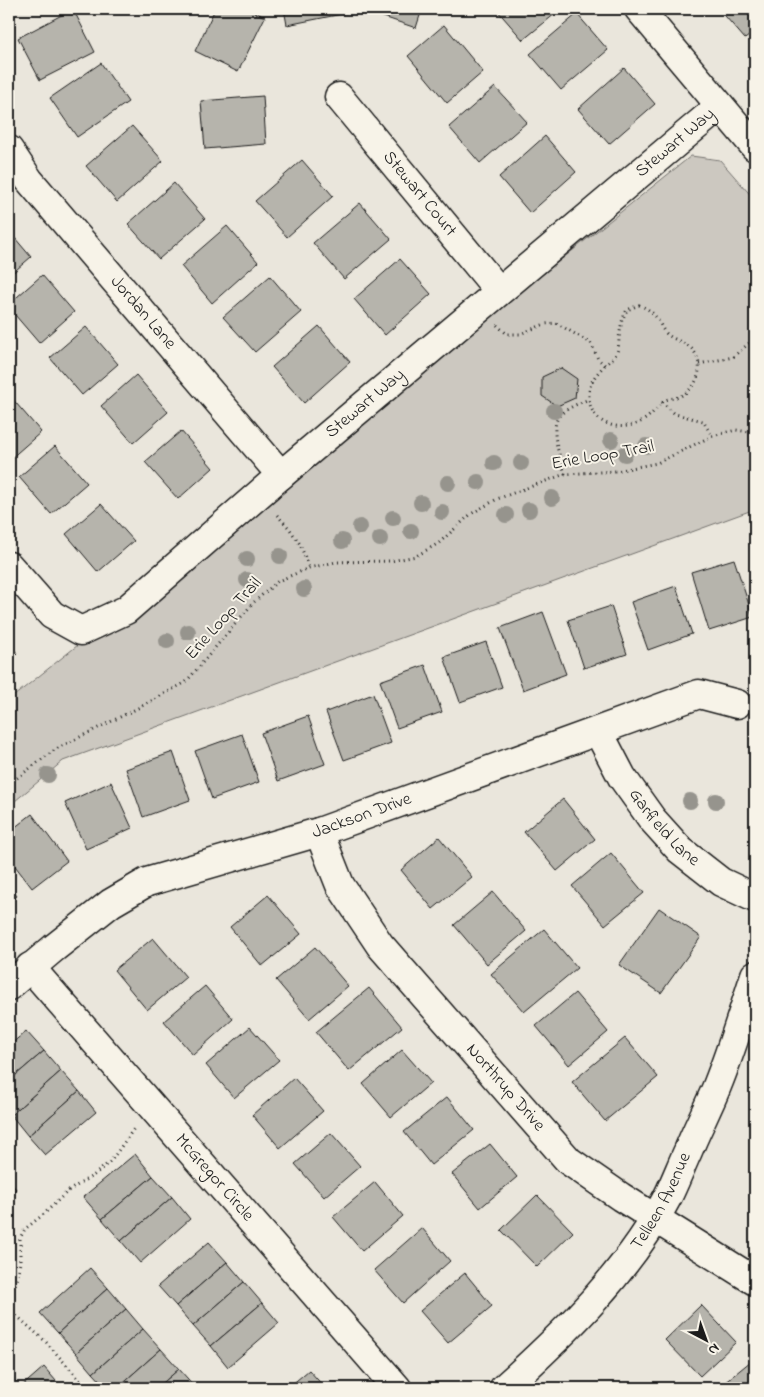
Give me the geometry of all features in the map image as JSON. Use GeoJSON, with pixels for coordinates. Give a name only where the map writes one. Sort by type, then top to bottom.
{"type":"FeatureCollection","features":[{"type":"Feature","properties":{"kind":"street"},"geometry":{"type":"LineString","coordinates":[[639,9],[755,147]]}},
{"type":"Feature","properties":{"kind":"street","name":"Stewart Court"},"geometry":{"type":"LineString","coordinates":[[339,97],[500,291]]}},
{"type":"Feature","properties":{"kind":"street","name":"Stewart Way"},"geometry":{"type":"LineString","coordinates":[[9,566],[52,615],[81,631],[126,610],[280,475],[720,106]]}},
{"type":"Feature","properties":{"kind":"street","name":"Jordan Lane"},"geometry":{"type":"LineString","coordinates":[[9,150],[29,180],[280,475]]}},
{"type":"Feature","properties":{"kind":"street","name":"Jackson Drive"},"geometry":{"type":"LineString","coordinates":[[9,986],[111,903],[147,882],[319,832],[699,694],[737,704]]}},
{"type":"Feature","properties":{"kind":"street","name":"Garfield Lane"},"geometry":{"type":"LineString","coordinates":[[598,731],[627,784],[652,819],[680,850],[721,882],[755,898]]}},
{"type":"Feature","properties":{"kind":"street","name":"Northrup Drive"},"geometry":{"type":"LineString","coordinates":[[319,832],[340,885],[380,945],[569,1161],[621,1197],[755,1281]]}},
{"type":"Feature","properties":{"kind":"street","name":"McGregor Circle"},"geometry":{"type":"LineString","coordinates":[[30,967],[397,1388]]}},
{"type":"Feature","properties":{"kind":"street","name":"Telleen Avenue"},"geometry":{"type":"LineString","coordinates":[[504,1388],[542,1354],[609,1283],[634,1249],[668,1196],[717,1085],[755,975]]}},
{"type":"Feature","properties":{"kind":"path"},"geometry":{"type":"LineString","coordinates":[[639,305],[654,314],[665,333],[691,349],[697,356],[699,364],[696,382],[689,391],[662,402],[646,419],[636,424],[620,427],[609,425],[596,416],[589,403],[589,391],[594,376],[614,358],[618,349],[621,326],[627,310],[639,305]]}},
{"type":"Feature","properties":{"kind":"path"},"geometry":{"type":"LineString","coordinates":[[495,322],[508,334],[520,334],[545,324],[556,323],[591,343],[598,359],[605,365]]}},
{"type":"Feature","properties":{"kind":"path"},"geometry":{"type":"LineString","coordinates":[[699,364],[733,357],[755,338]]}},
{"type":"Feature","properties":{"kind":"path"},"geometry":{"type":"LineString","coordinates":[[565,474],[555,435],[556,424],[560,415],[572,406],[589,399]]}},
{"type":"Feature","properties":{"kind":"path"},"geometry":{"type":"LineString","coordinates":[[662,402],[675,414],[703,421],[712,436]]}},
{"type":"Feature","properties":{"kind":"path","name":"Erie Loop Trail"},"geometry":{"type":"LineString","coordinates":[[9,784],[56,749],[186,682],[253,603],[278,581],[309,568],[336,562],[390,561],[416,556],[439,544],[471,514],[497,499],[565,474],[616,471],[657,463],[712,436],[736,430],[755,433]]}},
{"type":"Feature","properties":{"kind":"path"},"geometry":{"type":"LineString","coordinates":[[277,515],[300,544],[309,568]]}},
{"type":"Feature","properties":{"kind":"path"},"geometry":{"type":"LineString","coordinates":[[9,1298],[17,1281],[20,1262],[20,1238],[25,1228],[44,1214],[68,1191],[94,1175],[111,1161],[135,1128]]}},
{"type":"Feature","properties":{"kind":"path"},"geometry":{"type":"LineString","coordinates":[[9,1308],[45,1341],[87,1388]]}},
{"type":"Feature","properties":{"kind":"shaded area"},"geometry":{"type":"Polygon","coordinates":[[[691,156],[720,160],[755,200],[755,509],[63,761],[9,806],[9,700],[691,156]]]}},
{"type":"Feature","properties":{"kind":"building"},"geometry":{"type":"Polygon","coordinates":[[[73,9],[95,52],[40,80],[18,38],[73,9]]]}},
{"type":"Feature","properties":{"kind":"building"},"geometry":{"type":"Polygon","coordinates":[[[215,9],[248,9],[265,17],[238,72],[195,51],[215,9]]]}},
{"type":"Feature","properties":{"kind":"building"},"geometry":{"type":"Polygon","coordinates":[[[284,9],[347,9],[347,13],[287,25],[284,9]]]}},
{"type":"Feature","properties":{"kind":"building"},"geometry":{"type":"Polygon","coordinates":[[[360,9],[422,9],[416,28],[360,9]]]}},
{"type":"Feature","properties":{"kind":"building"},"geometry":{"type":"Polygon","coordinates":[[[496,9],[561,9],[523,40],[496,9]]]}},
{"type":"Feature","properties":{"kind":"building"},"geometry":{"type":"Polygon","coordinates":[[[719,9],[755,9],[755,31],[745,39],[719,9]]]}},
{"type":"Feature","properties":{"kind":"building"},"geometry":{"type":"Polygon","coordinates":[[[577,14],[608,50],[561,90],[530,54],[577,14]]]}},
{"type":"Feature","properties":{"kind":"building"},"geometry":{"type":"Polygon","coordinates":[[[444,25],[483,72],[447,103],[408,56],[444,25]]]}},
{"type":"Feature","properties":{"kind":"building"},"geometry":{"type":"Polygon","coordinates":[[[101,63],[128,102],[77,137],[50,98],[101,63]]]}},
{"type":"Feature","properties":{"kind":"building"},"geometry":{"type":"Polygon","coordinates":[[[624,68],[655,104],[609,144],[578,109],[624,68]]]}},
{"type":"Feature","properties":{"kind":"building"},"geometry":{"type":"Polygon","coordinates":[[[495,87],[527,122],[480,163],[449,127],[495,87]]]}},
{"type":"Feature","properties":{"kind":"building"},"geometry":{"type":"Polygon","coordinates":[[[263,96],[266,144],[205,149],[201,101],[263,96]]]}},
{"type":"Feature","properties":{"kind":"building"},"geometry":{"type":"Polygon","coordinates":[[[132,126],[163,161],[117,202],[86,166],[132,126]]]}},
{"type":"Feature","properties":{"kind":"building"},"geometry":{"type":"Polygon","coordinates":[[[545,136],[576,172],[530,213],[499,177],[545,136]]]}},
{"type":"Feature","properties":{"kind":"building"},"geometry":{"type":"Polygon","coordinates":[[[302,160],[333,196],[287,237],[255,201],[302,160]]]}},
{"type":"Feature","properties":{"kind":"building"},"geometry":{"type":"Polygon","coordinates":[[[174,183],[205,219],[159,259],[128,224],[174,183]]]}},
{"type":"Feature","properties":{"kind":"building"},"geometry":{"type":"Polygon","coordinates":[[[360,203],[391,239],[344,279],[313,243],[360,203]]]}},
{"type":"Feature","properties":{"kind":"building"},"geometry":{"type":"Polygon","coordinates":[[[227,226],[258,262],[212,303],[181,266],[227,226]]]}},
{"type":"Feature","properties":{"kind":"building"},"geometry":{"type":"Polygon","coordinates":[[[9,231],[31,257],[9,276],[9,231]]]}},
{"type":"Feature","properties":{"kind":"building"},"geometry":{"type":"Polygon","coordinates":[[[400,259],[431,294],[385,335],[354,299],[400,259]]]}},
{"type":"Feature","properties":{"kind":"building"},"geometry":{"type":"Polygon","coordinates":[[[42,275],[74,312],[39,343],[9,308],[9,304],[42,275]]]}},
{"type":"Feature","properties":{"kind":"building"},"geometry":{"type":"Polygon","coordinates":[[[270,276],[301,312],[255,352],[223,317],[270,276]]]}},
{"type":"Feature","properties":{"kind":"building"},"geometry":{"type":"Polygon","coordinates":[[[319,326],[350,362],[304,403],[272,367],[319,326]]]}},
{"type":"Feature","properties":{"kind":"building"},"geometry":{"type":"Polygon","coordinates":[[[86,327],[118,364],[82,395],[50,358],[86,327]]]}},
{"type":"Feature","properties":{"kind":"building"},"geometry":{"type":"Polygon","coordinates":[[[561,368],[577,379],[575,398],[557,406],[542,396],[542,377],[561,368]]]}},
{"type":"Feature","properties":{"kind":"building"},"geometry":{"type":"Polygon","coordinates":[[[136,375],[168,412],[133,443],[101,406],[136,375]]]}},
{"type":"Feature","properties":{"kind":"building"},"geometry":{"type":"Polygon","coordinates":[[[9,395],[41,432],[9,460],[9,395]]]}},
{"type":"Feature","properties":{"kind":"building"},"geometry":{"type":"Polygon","coordinates":[[[181,431],[213,468],[178,499],[145,462],[181,431]]]}},
{"type":"Feature","properties":{"kind":"building"},"geometry":{"type":"Polygon","coordinates":[[[55,446],[87,483],[51,514],[19,477],[55,446]]]}},
{"type":"Feature","properties":{"kind":"building"},"geometry":{"type":"Polygon","coordinates":[[[101,504],[134,541],[98,572],[66,534],[101,504]]]}},
{"type":"Feature","properties":{"kind":"building"},"geometry":{"type":"Polygon","coordinates":[[[734,559],[753,617],[709,631],[691,572],[734,559]]]}},
{"type":"Feature","properties":{"kind":"building"},"geometry":{"type":"Polygon","coordinates":[[[676,586],[692,634],[648,650],[631,602],[676,586]]]}},
{"type":"Feature","properties":{"kind":"building"},"geometry":{"type":"Polygon","coordinates":[[[611,606],[627,654],[584,668],[568,620],[611,606]]]}},
{"type":"Feature","properties":{"kind":"building"},"geometry":{"type":"Polygon","coordinates":[[[543,612],[566,674],[523,690],[500,628],[543,612]]]}},
{"type":"Feature","properties":{"kind":"building"},"geometry":{"type":"Polygon","coordinates":[[[486,642],[502,687],[460,702],[444,657],[486,642]]]}},
{"type":"Feature","properties":{"kind":"building"},"geometry":{"type":"Polygon","coordinates":[[[9,643],[17,653],[9,661],[9,643]]]}},
{"type":"Feature","properties":{"kind":"building"},"geometry":{"type":"Polygon","coordinates":[[[425,665],[442,712],[397,728],[380,681],[425,665]]]}},
{"type":"Feature","properties":{"kind":"building"},"geometry":{"type":"Polygon","coordinates":[[[373,694],[391,743],[344,760],[326,712],[373,694]]]}},
{"type":"Feature","properties":{"kind":"building"},"geometry":{"type":"Polygon","coordinates":[[[308,716],[325,764],[278,781],[261,733],[308,716]]]}},
{"type":"Feature","properties":{"kind":"building"},"geometry":{"type":"Polygon","coordinates":[[[242,734],[259,782],[212,799],[195,751],[242,734]]]}},
{"type":"Feature","properties":{"kind":"building"},"geometry":{"type":"Polygon","coordinates":[[[173,752],[190,800],[143,817],[126,769],[173,752]]]}},
{"type":"Feature","properties":{"kind":"building"},"geometry":{"type":"Polygon","coordinates":[[[111,782],[132,828],[86,849],[65,803],[111,782]]]}},
{"type":"Feature","properties":{"kind":"building"},"geometry":{"type":"Polygon","coordinates":[[[563,799],[595,839],[557,871],[524,832],[563,799]]]}},
{"type":"Feature","properties":{"kind":"building"},"geometry":{"type":"Polygon","coordinates":[[[32,814],[67,861],[32,888],[9,858],[9,832],[32,814]]]}},
{"type":"Feature","properties":{"kind":"building"},"geometry":{"type":"Polygon","coordinates":[[[439,837],[472,877],[433,909],[401,870],[439,837]]]}},
{"type":"Feature","properties":{"kind":"building"},"geometry":{"type":"Polygon","coordinates":[[[611,853],[644,893],[605,925],[572,886],[611,853]]]}},
{"type":"Feature","properties":{"kind":"building"},"geometry":{"type":"Polygon","coordinates":[[[9,886],[17,896],[9,903],[9,886]]]}},
{"type":"Feature","properties":{"kind":"building"},"geometry":{"type":"Polygon","coordinates":[[[493,892],[526,931],[487,964],[454,925],[493,892]]]}},
{"type":"Feature","properties":{"kind":"building"},"geometry":{"type":"Polygon","coordinates":[[[268,895],[301,934],[262,966],[230,927],[268,895]]]}},
{"type":"Feature","properties":{"kind":"building"},"geometry":{"type":"Polygon","coordinates":[[[659,908],[701,937],[661,993],[619,965],[659,908]]]}},
{"type":"Feature","properties":{"kind":"building"},"geometry":{"type":"Polygon","coordinates":[[[544,929],[577,968],[524,1012],[491,974],[544,929]]]}},
{"type":"Feature","properties":{"kind":"building"},"geometry":{"type":"Polygon","coordinates":[[[153,938],[186,977],[147,1010],[114,970],[153,938]]]}},
{"type":"Feature","properties":{"kind":"building"},"geometry":{"type":"Polygon","coordinates":[[[315,947],[348,986],[309,1019],[276,980],[315,947]]]}},
{"type":"Feature","properties":{"kind":"building"},"geometry":{"type":"Polygon","coordinates":[[[205,986],[233,1019],[193,1055],[164,1021],[205,986]]]}},
{"type":"Feature","properties":{"kind":"building"},"geometry":{"type":"Polygon","coordinates":[[[369,988],[402,1027],[349,1071],[316,1032],[369,988]]]}},
{"type":"Feature","properties":{"kind":"building"},"geometry":{"type":"Polygon","coordinates":[[[575,993],[608,1032],[569,1065],[536,1026],[575,993]]]}},
{"type":"Feature","properties":{"kind":"building"},"geometry":{"type":"Polygon","coordinates":[[[250,1027],[279,1060],[234,1098],[206,1065],[250,1027]]]}},
{"type":"Feature","properties":{"kind":"building"},"geometry":{"type":"Polygon","coordinates":[[[26,1031],[44,1051],[9,1081],[9,1046],[26,1031]]]}},
{"type":"Feature","properties":{"kind":"building"},"geometry":{"type":"Polygon","coordinates":[[[625,1038],[658,1077],[605,1121],[572,1082],[625,1038]]]}},
{"type":"Feature","properties":{"kind":"building"},"geometry":{"type":"Polygon","coordinates":[[[402,1050],[431,1083],[391,1117],[363,1084],[402,1050]]]}},
{"type":"Feature","properties":{"kind":"building"},"geometry":{"type":"Polygon","coordinates":[[[44,1051],[61,1071],[11,1115],[9,1113],[9,1081],[44,1051]]]}},
{"type":"Feature","properties":{"kind":"building"},"geometry":{"type":"Polygon","coordinates":[[[61,1071],[79,1091],[28,1136],[11,1115],[61,1071]]]}},
{"type":"Feature","properties":{"kind":"building"},"geometry":{"type":"Polygon","coordinates":[[[294,1078],[323,1111],[280,1148],[252,1115],[294,1078]]]}},
{"type":"Feature","properties":{"kind":"building"},"geometry":{"type":"Polygon","coordinates":[[[79,1091],[96,1112],[45,1155],[28,1136],[79,1091]]]}},
{"type":"Feature","properties":{"kind":"building"},"geometry":{"type":"Polygon","coordinates":[[[447,1097],[474,1130],[431,1165],[404,1132],[447,1097]]]}},
{"type":"Feature","properties":{"kind":"building"},"geometry":{"type":"Polygon","coordinates":[[[331,1133],[360,1166],[324,1197],[295,1164],[331,1133]]]}},
{"type":"Feature","properties":{"kind":"building"},"geometry":{"type":"Polygon","coordinates":[[[490,1144],[517,1177],[480,1208],[452,1174],[490,1144]]]}},
{"type":"Feature","properties":{"kind":"building"},"geometry":{"type":"Polygon","coordinates":[[[135,1154],[153,1176],[102,1219],[83,1197],[135,1154]]]}},
{"type":"Feature","properties":{"kind":"building"},"geometry":{"type":"Polygon","coordinates":[[[153,1176],[172,1197],[121,1241],[102,1219],[153,1176]]]}},
{"type":"Feature","properties":{"kind":"building"},"geometry":{"type":"Polygon","coordinates":[[[9,1181],[16,1189],[9,1196],[9,1181]]]}},
{"type":"Feature","properties":{"kind":"building"},"geometry":{"type":"Polygon","coordinates":[[[375,1182],[403,1216],[362,1251],[333,1217],[375,1182]]]}},
{"type":"Feature","properties":{"kind":"building"},"geometry":{"type":"Polygon","coordinates":[[[537,1195],[573,1232],[537,1267],[501,1230],[537,1195]]]}},
{"type":"Feature","properties":{"kind":"building"},"geometry":{"type":"Polygon","coordinates":[[[172,1197],[190,1219],[140,1263],[121,1241],[172,1197]]]}},
{"type":"Feature","properties":{"kind":"building"},"geometry":{"type":"Polygon","coordinates":[[[422,1228],[450,1261],[403,1303],[374,1270],[422,1228]]]}},
{"type":"Feature","properties":{"kind":"building"},"geometry":{"type":"Polygon","coordinates":[[[209,1242],[227,1262],[176,1306],[158,1286],[209,1242]]]}},
{"type":"Feature","properties":{"kind":"building"},"geometry":{"type":"Polygon","coordinates":[[[227,1262],[244,1282],[193,1326],[176,1306],[227,1262]]]}},
{"type":"Feature","properties":{"kind":"building"},"geometry":{"type":"Polygon","coordinates":[[[90,1268],[108,1288],[58,1333],[40,1313],[90,1268]]]}},
{"type":"Feature","properties":{"kind":"building"},"geometry":{"type":"Polygon","coordinates":[[[465,1273],[492,1306],[448,1343],[420,1311],[465,1273]]]}},
{"type":"Feature","properties":{"kind":"building"},"geometry":{"type":"Polygon","coordinates":[[[244,1282],[262,1303],[211,1346],[193,1326],[244,1282]]]}},
{"type":"Feature","properties":{"kind":"building"},"geometry":{"type":"Polygon","coordinates":[[[108,1288],[126,1309],[76,1353],[58,1333],[108,1288]]]}},
{"type":"Feature","properties":{"kind":"building"},"geometry":{"type":"Polygon","coordinates":[[[262,1303],[279,1323],[228,1367],[211,1346],[262,1303]]]}},
{"type":"Feature","properties":{"kind":"building"},"geometry":{"type":"Polygon","coordinates":[[[701,1305],[736,1342],[700,1376],[665,1340],[701,1305]]]}},
{"type":"Feature","properties":{"kind":"building"},"geometry":{"type":"Polygon","coordinates":[[[126,1309],[143,1329],[93,1373],[76,1353],[126,1309]]]}},
{"type":"Feature","properties":{"kind":"building"},"geometry":{"type":"Polygon","coordinates":[[[143,1329],[161,1349],[117,1388],[107,1388],[93,1373],[143,1329]]]}},
{"type":"Feature","properties":{"kind":"building"},"geometry":{"type":"Polygon","coordinates":[[[161,1349],[179,1369],[157,1388],[117,1388],[161,1349]]]}},
{"type":"Feature","properties":{"kind":"building"},"geometry":{"type":"Polygon","coordinates":[[[751,1361],[755,1366],[755,1388],[718,1388],[751,1361]]]}},
{"type":"Feature","properties":{"kind":"building"},"geometry":{"type":"Polygon","coordinates":[[[44,1367],[62,1388],[20,1388],[44,1367]]]}},
{"type":"Feature","properties":{"kind":"building"},"geometry":{"type":"Polygon","coordinates":[[[179,1369],[196,1388],[157,1388],[179,1369]]]}},
{"type":"Feature","properties":{"kind":"building"},"geometry":{"type":"Polygon","coordinates":[[[309,1370],[325,1388],[291,1388],[290,1386],[309,1370]]]}}]}
